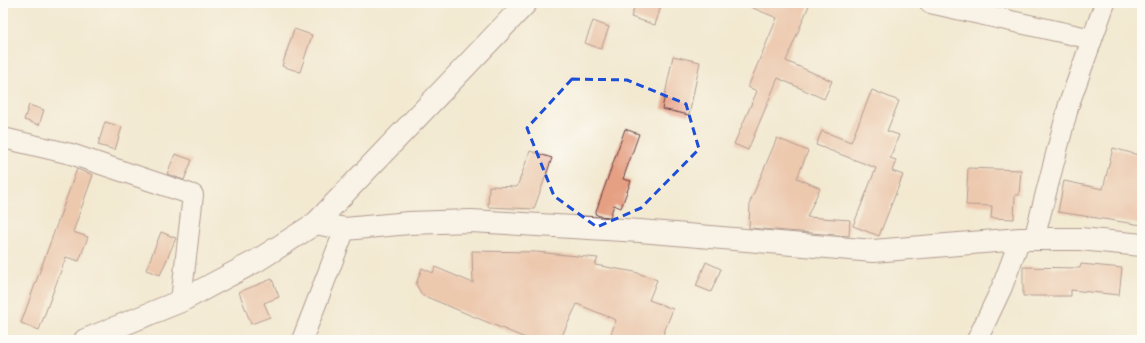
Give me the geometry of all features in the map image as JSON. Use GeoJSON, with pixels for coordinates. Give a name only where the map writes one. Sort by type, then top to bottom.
{"type":"FeatureCollection","features":[{"type":"Feature","properties":{"kind":"street"},"geometry":{"type":"LineString","coordinates":[[85,340],[181,301],[258,260],[316,223],[526,3]]}},
{"type":"Feature","properties":{"kind":"street"},"geometry":{"type":"LineString","coordinates":[[930,3],[1092,39]]}},
{"type":"Feature","properties":{"kind":"street"},"geometry":{"type":"LineString","coordinates":[[977,340],[1027,239],[1069,104],[1105,3]]}},
{"type":"Feature","properties":{"kind":"street"},"geometry":{"type":"LineString","coordinates":[[3,138],[71,154],[193,195],[181,301]]}},
{"type":"Feature","properties":{"kind":"street"},"geometry":{"type":"LineString","coordinates":[[316,223],[346,229],[409,223],[471,221],[640,231],[872,251],[1027,239],[1080,240],[1142,245]]}},
{"type":"Feature","properties":{"kind":"street"},"geometry":{"type":"LineString","coordinates":[[302,340],[346,229]]}},
{"type":"Feature","properties":{"kind":"highlighted area"},"geometry":{"type":"Polygon","coordinates":[[[572,79],[627,80],[686,104],[699,149],[641,208],[597,227],[554,196],[527,128],[572,79]]]}},
{"type":"Feature","properties":{"kind":"building"},"geometry":{"type":"Polygon","coordinates":[[[636,3],[662,3],[655,25],[631,17],[636,3]]]}},
{"type":"Feature","properties":{"kind":"building"},"geometry":{"type":"Polygon","coordinates":[[[741,3],[810,3],[786,61],[832,81],[824,99],[778,78],[748,150],[734,144],[757,91],[748,87],[777,18],[741,3]]]}},
{"type":"Feature","properties":{"kind":"building"},"geometry":{"type":"Polygon","coordinates":[[[593,21],[609,27],[601,49],[585,43],[593,21]]]}},
{"type":"Feature","properties":{"kind":"building"},"geometry":{"type":"Polygon","coordinates":[[[294,29],[312,35],[300,72],[282,66],[294,29]]]}},
{"type":"Feature","properties":{"kind":"building"},"geometry":{"type":"Polygon","coordinates":[[[673,56],[700,62],[689,115],[662,109],[673,56]]]}},
{"type":"Feature","properties":{"kind":"building"},"geometry":{"type":"Polygon","coordinates":[[[872,90],[899,101],[887,131],[899,135],[890,158],[896,160],[892,171],[903,175],[879,236],[853,226],[876,168],[816,145],[822,131],[851,142],[872,90]]]}},
{"type":"Feature","properties":{"kind":"building"},"geometry":{"type":"Polygon","coordinates":[[[29,105],[44,110],[39,125],[24,120],[29,105]]]}},
{"type":"Feature","properties":{"kind":"building"},"geometry":{"type":"Polygon","coordinates":[[[105,122],[122,127],[115,150],[98,145],[105,122]]]}},
{"type":"Feature","properties":{"kind":"building"},"geometry":{"type":"Polygon","coordinates":[[[625,129],[639,134],[623,179],[631,181],[621,208],[614,205],[610,217],[600,216],[595,214],[625,129]]]}},
{"type":"Feature","properties":{"kind":"building"},"geometry":{"type":"Polygon","coordinates":[[[777,138],[808,151],[797,178],[820,188],[807,217],[850,220],[849,236],[749,228],[750,202],[777,138]]]}},
{"type":"Feature","properties":{"kind":"building"},"geometry":{"type":"Polygon","coordinates":[[[1113,148],[1142,156],[1142,225],[1058,212],[1064,181],[1103,189],[1113,148]]]}},
{"type":"Feature","properties":{"kind":"building"},"geometry":{"type":"Polygon","coordinates":[[[530,151],[552,158],[534,209],[488,207],[489,186],[517,187],[530,151]]]}},
{"type":"Feature","properties":{"kind":"building"},"geometry":{"type":"Polygon","coordinates":[[[175,154],[192,160],[184,180],[167,174],[175,154]]]}},
{"type":"Feature","properties":{"kind":"building"},"geometry":{"type":"Polygon","coordinates":[[[968,168],[1021,170],[1019,195],[1015,195],[1014,219],[991,218],[992,206],[966,205],[968,168]]]}},
{"type":"Feature","properties":{"kind":"building"},"geometry":{"type":"Polygon","coordinates":[[[77,169],[93,175],[73,232],[88,237],[79,261],[66,257],[39,330],[21,323],[77,169]]]}},
{"type":"Feature","properties":{"kind":"building"},"geometry":{"type":"Polygon","coordinates":[[[161,232],[176,238],[160,275],[146,270],[161,232]]]}},
{"type":"Feature","properties":{"kind":"building"},"geometry":{"type":"Polygon","coordinates":[[[472,251],[536,252],[598,258],[595,265],[635,272],[657,280],[649,300],[673,309],[661,340],[609,340],[616,320],[577,304],[560,340],[530,340],[422,295],[416,284],[422,268],[433,273],[435,267],[473,283],[472,251]]]}},
{"type":"Feature","properties":{"kind":"building"},"geometry":{"type":"Polygon","coordinates":[[[706,262],[721,269],[711,292],[696,286],[706,262]]]}},
{"type":"Feature","properties":{"kind":"building"},"geometry":{"type":"Polygon","coordinates":[[[1081,264],[1122,268],[1119,295],[1071,290],[1071,296],[1023,296],[1023,267],[1080,268],[1081,264]]]}},
{"type":"Feature","properties":{"kind":"building"},"geometry":{"type":"Polygon","coordinates":[[[272,279],[279,297],[264,303],[270,317],[251,324],[239,292],[272,279]]]}}]}
